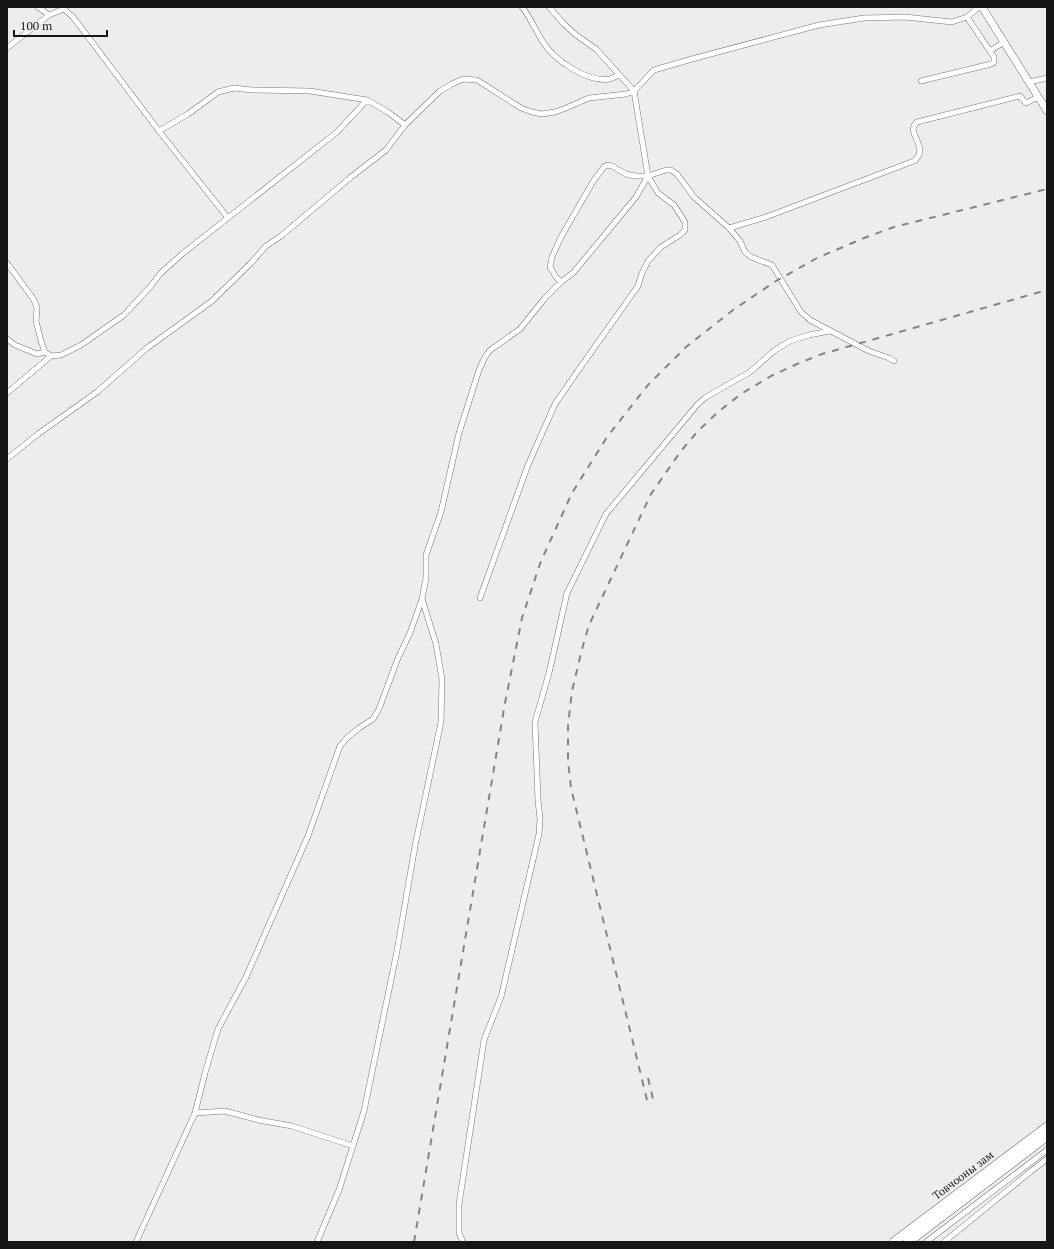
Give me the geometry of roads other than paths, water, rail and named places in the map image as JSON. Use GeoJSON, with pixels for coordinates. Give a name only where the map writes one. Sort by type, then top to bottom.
{"type":"FeatureCollection","features":[{"type":"Feature","properties":{"kind":"highway","name":"Товчооны зам"},"geometry":{"type":"LineString","coordinates":[[894,1242],[1047,1127]]}},
{"type":"Feature","properties":{"kind":"highway","name":"Товчооны зам"},"geometry":{"type":"LineString","coordinates":[[908,1242],[1047,1136]]}},
{"type":"Feature","properties":{"kind":"main road"},"geometry":{"type":"LineString","coordinates":[[982,7],[1047,111]]}},
{"type":"Feature","properties":{"kind":"street"},"geometry":{"type":"LineString","coordinates":[[38,7],[49,15]]}},
{"type":"Feature","properties":{"kind":"street"},"geometry":{"type":"LineString","coordinates":[[522,7],[543,42],[566,64],[583,74],[596,79],[611,79],[619,75]]}},
{"type":"Feature","properties":{"kind":"street"},"geometry":{"type":"LineString","coordinates":[[480,598],[528,465],[556,404],[582,364],[638,286],[648,261],[661,248],[680,235],[684,230],[685,222],[674,205],[658,193],[648,176],[634,91],[596,49],[576,35],[549,7]]}},
{"type":"Feature","properties":{"kind":"street"},"geometry":{"type":"LineString","coordinates":[[7,459],[38,434],[97,392],[147,348],[212,301],[251,263],[266,246],[281,236],[351,177],[386,150],[405,125],[440,91],[464,79],[477,80],[521,108],[542,114],[555,112],[589,98],[626,94],[634,91],[654,70],[820,25],[864,18],[905,17],[952,22],[967,17],[979,7]]}},
{"type":"Feature","properties":{"kind":"street"},"geometry":{"type":"LineString","coordinates":[[8,47],[49,15],[64,9],[73,16],[159,131],[228,218]]}},
{"type":"Feature","properties":{"kind":"street"},"geometry":{"type":"LineString","coordinates":[[921,81],[994,62],[995,59],[967,17]]}},
{"type":"Feature","properties":{"kind":"street"},"geometry":{"type":"LineString","coordinates":[[990,51],[1004,42]]}},
{"type":"Feature","properties":{"kind":"street"},"geometry":{"type":"LineString","coordinates":[[1029,82],[1047,78]]}},
{"type":"Feature","properties":{"kind":"street"},"geometry":{"type":"LineString","coordinates":[[159,131],[188,114],[218,92],[234,88],[252,90],[310,91],[367,100],[388,112],[405,125]]}},
{"type":"Feature","properties":{"kind":"street"},"geometry":{"type":"LineString","coordinates":[[729,228],[766,217],[914,161],[919,157],[920,152],[913,130],[916,122],[1020,96],[1026,103],[1038,97]]}},
{"type":"Feature","properties":{"kind":"street"},"geometry":{"type":"LineString","coordinates":[[7,393],[51,356],[61,355],[81,345],[124,315],[150,287],[160,273],[337,132],[367,100]]}},
{"type":"Feature","properties":{"kind":"street"},"geometry":{"type":"LineString","coordinates":[[561,282],[552,271],[550,262],[561,238],[599,172],[607,166],[612,166],[635,176],[648,176],[666,170],[671,170],[677,174],[694,197],[729,228],[740,241],[745,252],[751,257],[772,264],[801,312],[810,320],[869,351],[894,361]]}},
{"type":"Feature","properties":{"kind":"street"},"geometry":{"type":"LineString","coordinates":[[136,1242],[195,1113],[218,1029],[246,977],[305,844],[340,746],[359,728],[373,719],[379,709],[398,658],[410,633],[422,599],[426,578],[426,555],[440,512],[460,434],[479,370],[489,351],[520,329],[545,298],[561,282],[573,273],[636,197],[648,176]]}},
{"type":"Feature","properties":{"kind":"street"},"geometry":{"type":"LineString","coordinates":[[7,263],[34,300],[37,308],[36,321],[45,352],[51,356]]}},
{"type":"Feature","properties":{"kind":"street"},"geometry":{"type":"LineString","coordinates":[[463,1242],[459,1233],[459,1204],[480,1061],[484,1040],[501,997],[539,834],[540,819],[535,722],[567,593],[606,514],[696,405],[718,389],[750,372],[775,350],[790,341],[830,330]]}},
{"type":"Feature","properties":{"kind":"street"},"geometry":{"type":"LineString","coordinates":[[7,339],[15,345],[37,354],[45,352]]}},
{"type":"Feature","properties":{"kind":"street"},"geometry":{"type":"LineString","coordinates":[[317,1242],[339,1190],[365,1104],[397,951],[414,846],[441,722],[442,679],[436,644],[422,599]]}},
{"type":"Feature","properties":{"kind":"street"},"geometry":{"type":"LineString","coordinates":[[195,1113],[225,1111],[258,1120],[292,1126],[353,1146]]}},
{"type":"Feature","properties":{"kind":"street"},"geometry":{"type":"LineString","coordinates":[[926,1242],[1047,1150]]}},
{"type":"Feature","properties":{"kind":"street"},"geometry":{"type":"LineString","coordinates":[[944,1242],[1047,1159]]}},
{"type":"Feature","properties":{"kind":"railway"},"geometry":{"type":"LineString","coordinates":[[414,1242],[505,703],[522,618],[541,561],[572,493],[607,437],[648,385],[686,347],[733,310],[776,281],[817,258],[894,227],[1047,189]]}},
{"type":"Feature","properties":{"kind":"railway"},"geometry":{"type":"LineString","coordinates":[[647,1100],[571,788],[568,761],[568,726],[572,691],[589,625],[651,494],[681,451],[698,431],[718,412],[741,394],[771,376],[822,354],[1047,290]]}},
{"type":"Feature","properties":{"kind":"railway"},"geometry":{"type":"LineString","coordinates":[[648,1078],[653,1099]]}}]}
